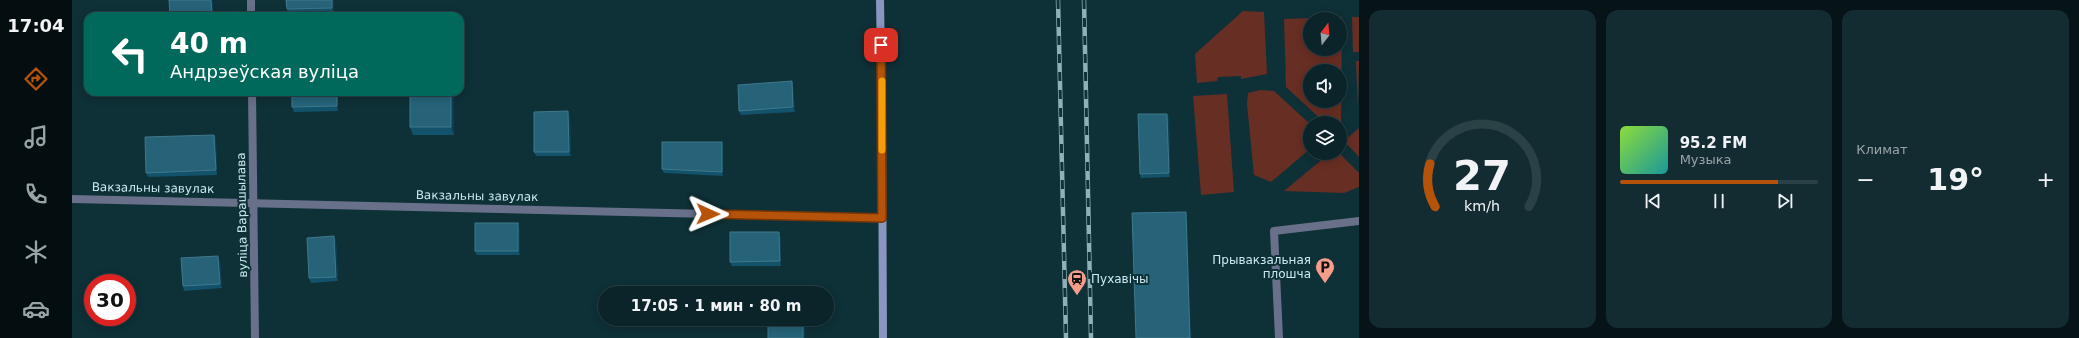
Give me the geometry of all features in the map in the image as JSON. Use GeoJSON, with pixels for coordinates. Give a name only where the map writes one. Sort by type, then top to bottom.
{"type":"FeatureCollection","features":[{"type":"Feature","properties":{"kind":"main road"},"geometry":{"type":"LineString","coordinates":[[880,0],[882,119],[882,338]]}},
{"type":"Feature","properties":{"kind":"street"},"geometry":{"type":"LineString","coordinates":[[251,0],[251,12]]}},
{"type":"Feature","properties":{"kind":"street","name":"вуліца Варашылава"},"geometry":{"type":"LineString","coordinates":[[252,96],[255,338]]}},
{"type":"Feature","properties":{"kind":"street","name":"Вакзальны завулак"},"geometry":{"type":"LineString","coordinates":[[72,199],[254,202],[882,218]]}},
{"type":"Feature","properties":{"kind":"street"},"geometry":{"type":"LineString","coordinates":[[1279,338],[1274,231],[1359,221]]}},
{"type":"Feature","properties":{"kind":"shaded area"},"geometry":{"type":"Polygon","coordinates":[[[1243,11],[1264,12],[1267,74],[1241,79],[1241,76],[1218,77],[1217,81],[1197,83],[1195,54],[1243,11]]]}},
{"type":"Feature","properties":{"kind":"shaded area"},"geometry":{"type":"Polygon","coordinates":[[[1352,17],[1359,17],[1359,52],[1353,52],[1352,17]]]}},
{"type":"Feature","properties":{"kind":"shaded area"},"geometry":{"type":"Polygon","coordinates":[[[1303,18],[1303,56],[1342,56],[1342,64],[1303,64],[1303,103],[1286,87],[1284,19],[1303,18]]]}},
{"type":"Feature","properties":{"kind":"shaded area"},"geometry":{"type":"Polygon","coordinates":[[[1356,61],[1359,61],[1358,108],[1356,61]]]}},
{"type":"Feature","properties":{"kind":"shaded area"},"geometry":{"type":"Polygon","coordinates":[[[1260,90],[1274,91],[1303,118],[1303,155],[1271,182],[1254,175],[1247,104],[1248,93],[1260,90]]]}},
{"type":"Feature","properties":{"kind":"shaded area"},"geometry":{"type":"Polygon","coordinates":[[[1227,94],[1234,192],[1201,195],[1193,96],[1227,94]]]}},
{"type":"Feature","properties":{"kind":"shaded area"},"geometry":{"type":"Polygon","coordinates":[[[1309,108],[1341,108],[1341,116],[1317,116],[1309,108]]]}},
{"type":"Feature","properties":{"kind":"shaded area"},"geometry":{"type":"Polygon","coordinates":[[[1359,128],[1359,157],[1347,144],[1347,138],[1359,128]]]}},
{"type":"Feature","properties":{"kind":"shaded area"},"geometry":{"type":"Polygon","coordinates":[[[1322,160],[1346,160],[1359,173],[1359,187],[1344,193],[1284,191],[1322,160]]]}},
{"type":"Feature","properties":{"kind":"building"},"geometry":{"type":"Polygon","coordinates":[[[169,0],[211,0],[212,12],[170,12],[169,0]]]}},
{"type":"Feature","properties":{"kind":"building"},"geometry":{"type":"Polygon","coordinates":[[[286,0],[332,0],[332,8],[287,9],[286,0]]]}},
{"type":"Feature","properties":{"kind":"building"},"geometry":{"type":"Polygon","coordinates":[[[792,81],[793,107],[739,111],[738,85],[792,81]]]}},
{"type":"Feature","properties":{"kind":"building"},"geometry":{"type":"Polygon","coordinates":[[[292,96],[337,96],[337,106],[292,107],[292,96]]]}},
{"type":"Feature","properties":{"kind":"building"},"geometry":{"type":"Polygon","coordinates":[[[410,96],[451,96],[451,127],[410,127],[410,96]]]}},
{"type":"Feature","properties":{"kind":"building"},"geometry":{"type":"Polygon","coordinates":[[[568,111],[569,152],[534,152],[534,112],[568,111]]]}},
{"type":"Feature","properties":{"kind":"building"},"geometry":{"type":"Polygon","coordinates":[[[1138,114],[1167,114],[1169,173],[1140,174],[1138,114]]]}},
{"type":"Feature","properties":{"kind":"building"},"geometry":{"type":"Polygon","coordinates":[[[214,135],[216,170],[146,173],[145,137],[214,135]]]}},
{"type":"Feature","properties":{"kind":"building"},"geometry":{"type":"Polygon","coordinates":[[[662,142],[722,142],[722,172],[662,169],[662,142]]]}},
{"type":"Feature","properties":{"kind":"building","name":"Пухавічы"},"geometry":{"type":"Polygon","coordinates":[[[1186,212],[1190,338],[1136,338],[1132,213],[1186,212]]]}},
{"type":"Feature","properties":{"kind":"building"},"geometry":{"type":"Polygon","coordinates":[[[475,223],[518,223],[518,251],[475,251],[475,223]]]}},
{"type":"Feature","properties":{"kind":"building"},"geometry":{"type":"Polygon","coordinates":[[[730,232],[779,232],[780,261],[730,262],[730,232]]]}},
{"type":"Feature","properties":{"kind":"building"},"geometry":{"type":"Polygon","coordinates":[[[334,236],[336,277],[309,278],[307,238],[334,236]]]}},
{"type":"Feature","properties":{"kind":"building"},"geometry":{"type":"Polygon","coordinates":[[[218,256],[220,284],[183,286],[181,258],[218,256]]]}},
{"type":"Feature","properties":{"kind":"building"},"geometry":{"type":"Polygon","coordinates":[[[768,326],[803,326],[803,338],[768,338],[768,326]]]}},
{"type":"Feature","properties":{"kind":"railway"},"geometry":{"type":"LineString","coordinates":[[1058,0],[1066,338]]}},
{"type":"Feature","properties":{"kind":"railway"},"geometry":{"type":"LineString","coordinates":[[1084,0],[1091,338]]}},
{"type":"Feature","properties":{"kind":"slow traffic"},"geometry":{"type":"LineString","coordinates":[[882,81],[882,150]]}},
{"type":"Feature","properties":{"kind":"place","name":"Прывакзальная плошча"},"geometry":{"type":"Point","coordinates":[1325,284]}},
{"type":"Feature","properties":{"kind":"place","name":"Пухавічы"},"geometry":{"type":"Point","coordinates":[1077,296]}},
{"type":"Feature","properties":{"kind":"route"},"geometry":{"type":"LineString","coordinates":[[708,214],[882,218],[881,45]]}}]}
